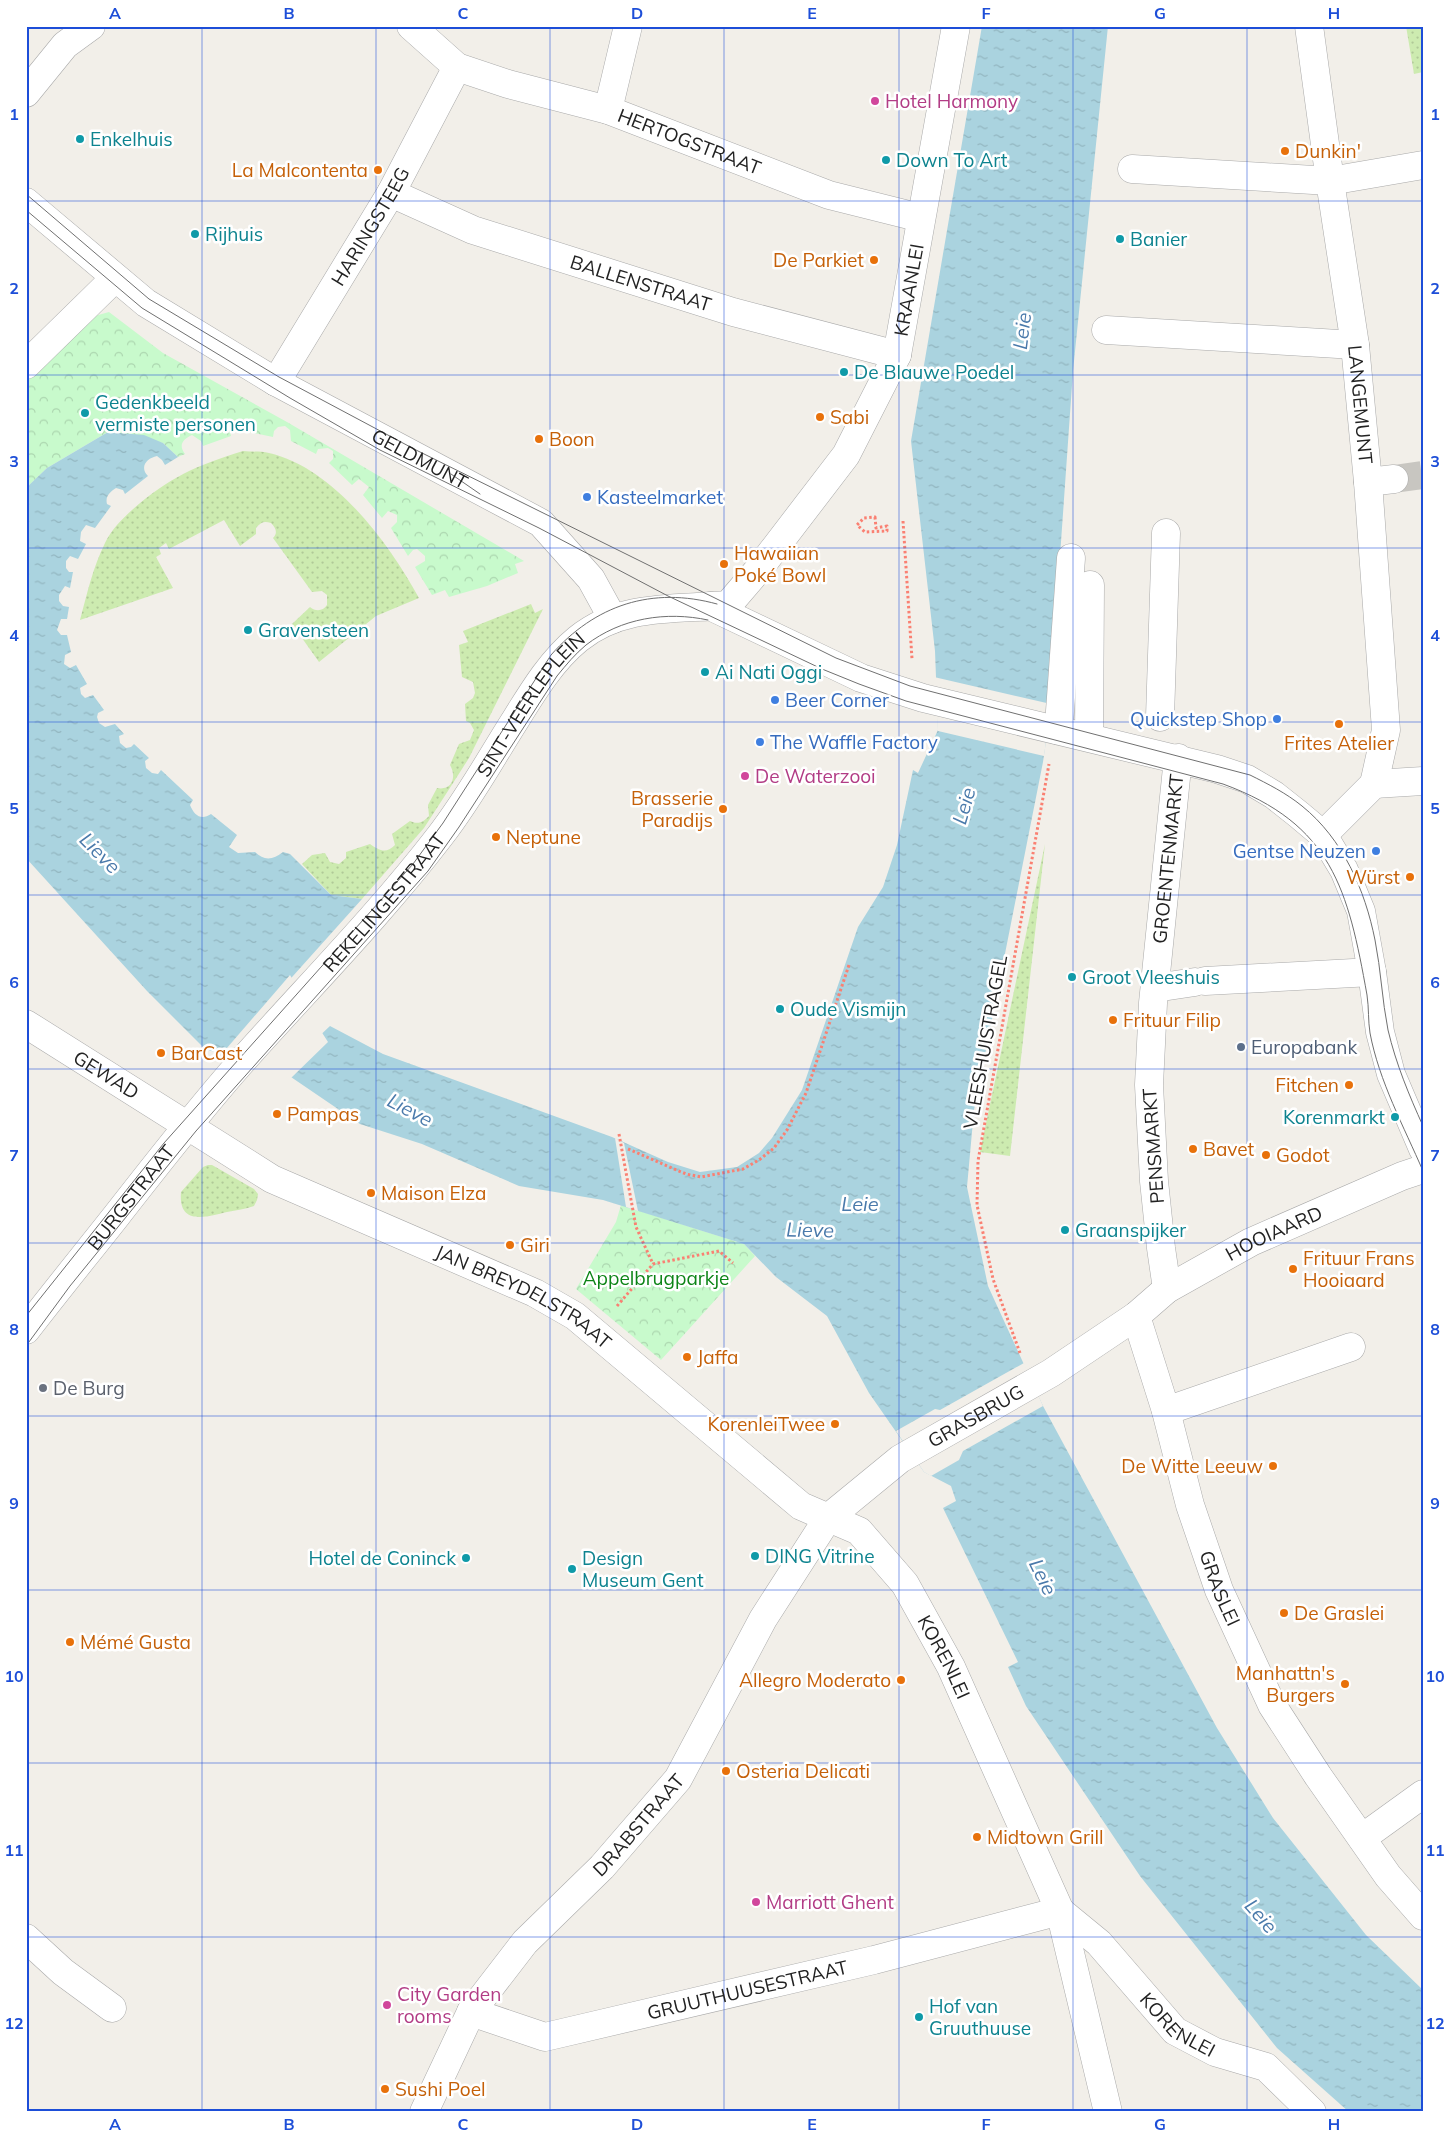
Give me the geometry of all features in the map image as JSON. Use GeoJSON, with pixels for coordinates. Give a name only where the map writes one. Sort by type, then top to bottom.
{"type":"FeatureCollection","features":[{"type":"Feature","properties":{"kind":"street"},"geometry":{"type":"LineString","coordinates":[[26,93],[65,46],[91,26]]}},
{"type":"Feature","properties":{"kind":"street"},"geometry":{"type":"LineString","coordinates":[[411,26],[457,67]]}},
{"type":"Feature","properties":{"kind":"street"},"geometry":{"type":"LineString","coordinates":[[608,110],[628,26]]}},
{"type":"Feature","properties":{"kind":"street","name":"KRAANLEI"},"geometry":{"type":"LineString","coordinates":[[710,606],[728,605],[758,570],[846,455],[897,355],[956,26]]}},
{"type":"Feature","properties":{"kind":"street","name":"LANGEMUNT"},"geometry":{"type":"LineString","coordinates":[[1310,26],[1330,181],[1355,345],[1381,480],[1386,730],[1374,784]]}},
{"type":"Feature","properties":{"kind":"street","name":"HERTOGSTRAAT"},"geometry":{"type":"LineString","coordinates":[[457,67],[508,84],[608,110],[829,195],[921,218]]}},
{"type":"Feature","properties":{"kind":"street","name":"HARINGSTEEG"},"geometry":{"type":"LineString","coordinates":[[276,382],[391,193],[457,67]]}},
{"type":"Feature","properties":{"kind":"street"},"geometry":{"type":"LineString","coordinates":[[1132,169],[1330,181],[1423,165]]}},
{"type":"Feature","properties":{"kind":"street","name":"BALLENSTRAAT"},"geometry":{"type":"LineString","coordinates":[[391,193],[473,230],[733,312],[897,355]]}},
{"type":"Feature","properties":{"kind":"street","name":"GELDMUNT"},"geometry":{"type":"LineString","coordinates":[[26,202],[146,304],[276,382],[542,523],[591,579],[613,619]]}},
{"type":"Feature","properties":{"kind":"street"},"geometry":{"type":"LineString","coordinates":[[26,365],[115,278]]}},
{"type":"Feature","properties":{"kind":"street"},"geometry":{"type":"LineString","coordinates":[[1106,330],[1355,345]]}},
{"type":"Feature","properties":{"kind":"street"},"geometry":{"type":"LineString","coordinates":[[1160,717],[1166,533]]}},
{"type":"Feature","properties":{"kind":"street"},"geometry":{"type":"LineString","coordinates":[[1052,728],[1059,725],[1071,558]]}},
{"type":"Feature","properties":{"kind":"street"},"geometry":{"type":"LineString","coordinates":[[1089,737],[1090,585]]}},
{"type":"Feature","properties":{"kind":"street"},"geometry":{"type":"LineString","coordinates":[[613,619],[645,611],[674,607],[710,606]]}},
{"type":"Feature","properties":{"kind":"street","name":"GROENTENMARKT"},"geometry":{"type":"LineString","coordinates":[[710,606],[862,678],[916,695],[1178,758],[1247,779],[1274,795],[1322,835],[1344,870],[1361,911],[1380,1032],[1391,1074],[1419,1140]]}},
{"type":"Feature","properties":{"kind":"street","name":"SINT-VEERLEPLEIN"},"geometry":{"type":"LineString","coordinates":[[462,805],[534,689],[563,653],[580,638],[613,619]]}},
{"type":"Feature","properties":{"kind":"street","name":"GROENTENMARKT"},"geometry":{"type":"LineString","coordinates":[[1154,996],[1178,758]]}},
{"type":"Feature","properties":{"kind":"street"},"geometry":{"type":"LineString","coordinates":[[1322,835],[1374,784],[1423,781]]}},
{"type":"Feature","properties":{"kind":"street","name":"REKELINGESTRAAT"},"geometry":{"type":"LineString","coordinates":[[237,1067],[302,997],[397,889],[462,805]]}},
{"type":"Feature","properties":{"kind":"street"},"geometry":{"type":"LineString","coordinates":[[1154,996],[1200,981],[1373,982]]}},
{"type":"Feature","properties":{"kind":"street","name":"PENSMARKT"},"geometry":{"type":"LineString","coordinates":[[1154,996],[1149,1085],[1154,1181],[1167,1289]]}},
{"type":"Feature","properties":{"kind":"street","name":"GEWAD"},"geometry":{"type":"LineString","coordinates":[[26,1024],[187,1126]]}},
{"type":"Feature","properties":{"kind":"street","name":"BURGSTRAAT"},"geometry":{"type":"LineString","coordinates":[[26,1330],[187,1126],[237,1067]]}},
{"type":"Feature","properties":{"kind":"street","name":"JAN BREYDELSTRAAT"},"geometry":{"type":"LineString","coordinates":[[187,1126],[272,1179],[535,1293],[575,1316],[801,1506],[828,1518]]}},
{"type":"Feature","properties":{"kind":"street","name":"HOOIAARD"},"geometry":{"type":"LineString","coordinates":[[1136,1316],[1167,1289],[1251,1242],[1402,1176],[1423,1169]]}},
{"type":"Feature","properties":{"kind":"street","name":"GRASBRUG"},"geometry":{"type":"LineString","coordinates":[[828,1518],[900,1459],[1051,1373],[1136,1316]]}},
{"type":"Feature","properties":{"kind":"street","name":"GRASLEI"},"geometry":{"type":"LineString","coordinates":[[1136,1316],[1166,1411],[1190,1505],[1223,1599],[1272,1705],[1318,1776],[1388,1876],[1423,1916]]}},
{"type":"Feature","properties":{"kind":"street"},"geometry":{"type":"LineString","coordinates":[[1166,1411],[1351,1347]]}},
{"type":"Feature","properties":{"kind":"street","name":"KORENLEI"},"geometry":{"type":"LineString","coordinates":[[828,1518],[858,1530],[905,1584],[951,1667],[1060,1911],[1108,2112]]}},
{"type":"Feature","properties":{"kind":"street","name":"DRABSTRAAT"},"geometry":{"type":"LineString","coordinates":[[424,2112],[471,2012],[525,1942],[602,1867],[678,1779],[763,1619],[828,1518]]}},
{"type":"Feature","properties":{"kind":"street"},"geometry":{"type":"LineString","coordinates":[[1362,1838],[1423,1794]]}},
{"type":"Feature","properties":{"kind":"street","name":"KORENLEI"},"geometry":{"type":"LineString","coordinates":[[1060,1911],[1099,1943],[1175,2031],[1216,2052],[1266,2066],[1312,2112]]}},
{"type":"Feature","properties":{"kind":"street","name":"GRUUTHUUSESTRAAT"},"geometry":{"type":"LineString","coordinates":[[471,2012],[546,2037],[670,2009],[1060,1911]]}},
{"type":"Feature","properties":{"kind":"street"},"geometry":{"type":"LineString","coordinates":[[26,1938],[62,1972],[112,2008]]}},
{"type":"Feature","properties":{"kind":"path"},"geometry":{"type":"LineString","coordinates":[[875,517],[876,528],[887,526],[887,531],[865,532],[857,525],[864,518],[875,517]]}},
{"type":"Feature","properties":{"kind":"path"},"geometry":{"type":"LineString","coordinates":[[903,521],[907,598],[916,695]]}},
{"type":"Feature","properties":{"kind":"path","name":"VLEESHUISTRAGEL"},"geometry":{"type":"LineString","coordinates":[[1017,1346],[993,1279],[977,1205],[978,1161],[1050,760]]}},
{"type":"Feature","properties":{"kind":"path"},"geometry":{"type":"LineString","coordinates":[[628,1149],[686,1174],[701,1177],[742,1169],[774,1148],[787,1130],[806,1093],[849,965]]}},
{"type":"Feature","properties":{"kind":"path"},"geometry":{"type":"LineString","coordinates":[[619,1134],[636,1227],[653,1264]]}},
{"type":"Feature","properties":{"kind":"path"},"geometry":{"type":"LineString","coordinates":[[595,1331],[653,1264],[719,1251],[733,1262]]}},
{"type":"Feature","properties":{"kind":"green space"},"geometry":{"type":"Polygon","coordinates":[[[1406,26],[1423,26],[1423,72],[1414,74],[1406,26]]]}},
{"type":"Feature","properties":{"kind":"green space"},"geometry":{"type":"Polygon","coordinates":[[[109,312],[163,353],[287,422],[524,561],[515,564],[518,573],[487,586],[449,597],[445,590],[432,595],[415,567],[425,561],[425,556],[417,549],[413,550],[408,556],[391,528],[397,522],[397,515],[388,511],[382,518],[363,495],[369,487],[359,479],[352,485],[329,463],[333,459],[333,451],[328,448],[318,449],[316,454],[291,441],[290,430],[285,426],[278,427],[274,431],[273,437],[249,432],[250,427],[247,421],[237,421],[229,428],[231,436],[203,446],[201,441],[192,435],[182,443],[185,454],[178,457],[163,443],[108,432],[47,468],[26,488],[26,378],[84,319],[109,312]]]}},
{"type":"Feature","properties":{"kind":"green space"},"geometry":{"type":"Polygon","coordinates":[[[243,451],[269,453],[293,461],[316,474],[337,491],[357,510],[392,554],[419,598],[376,616],[319,662],[292,624],[310,607],[321,610],[325,607],[327,605],[327,595],[322,591],[312,592],[273,538],[276,530],[271,523],[264,522],[259,524],[256,528],[256,534],[240,546],[224,520],[169,549],[166,543],[159,548],[161,554],[156,557],[173,588],[80,620],[101,552],[107,538],[121,521],[132,510],[171,481],[211,462],[243,451]]]}},
{"type":"Feature","properties":{"kind":"green space"},"geometry":{"type":"Polygon","coordinates":[[[531,604],[535,613],[543,609],[469,758],[424,828],[362,899],[331,895],[302,864],[312,855],[325,853],[330,862],[339,864],[346,858],[346,852],[370,844],[380,850],[389,850],[395,845],[392,834],[410,821],[421,822],[429,816],[428,805],[437,788],[446,787],[452,782],[453,774],[450,765],[459,744],[470,740],[474,730],[470,723],[466,721],[465,704],[473,698],[475,693],[473,682],[462,677],[459,645],[468,642],[463,631],[531,604]]]}},
{"type":"Feature","properties":{"kind":"green space"},"geometry":{"type":"Polygon","coordinates":[[[1045,844],[1010,1156],[980,1152],[1045,844]]]}},
{"type":"Feature","properties":{"kind":"green space"},"geometry":{"type":"Polygon","coordinates":[[[212,1165],[254,1189],[258,1194],[254,1206],[211,1216],[195,1217],[189,1215],[181,1203],[181,1192],[203,1167],[212,1165]]]}},
{"type":"Feature","properties":{"kind":"green space","name":"Appelbrugparkje"},"geometry":{"type":"Polygon","coordinates":[[[621,1205],[744,1244],[755,1256],[661,1360],[576,1289],[616,1222],[621,1205]]]}},
{"type":"Feature","properties":{"kind":"water","name":"Leie"},"geometry":{"type":"Polygon","coordinates":[[[982,26],[1108,26],[1073,371],[1048,727],[1043,762],[974,1110],[967,1187],[988,1286],[1043,1406],[1217,1728],[1273,1818],[1366,1935],[1423,1990],[1423,2112],[1349,2112],[1277,2048],[1140,1876],[1026,1706],[1008,1667],[1018,1662],[943,1508],[956,1501],[951,1486],[924,1472],[869,1393],[827,1316],[776,1277],[744,1244],[603,1200],[519,1186],[422,1144],[360,1124],[288,1075],[205,1049],[147,991],[26,858],[26,488],[47,468],[108,432],[144,435],[163,443],[178,457],[165,465],[157,456],[147,461],[144,469],[148,476],[125,494],[123,490],[116,488],[108,494],[107,504],[111,506],[95,528],[86,525],[81,532],[80,541],[86,544],[78,559],[70,556],[66,561],[66,568],[69,572],[73,572],[70,588],[65,586],[59,595],[59,601],[63,606],[69,607],[67,619],[61,619],[57,630],[61,635],[67,635],[71,652],[65,655],[64,664],[70,668],[76,665],[87,684],[80,688],[81,694],[85,698],[93,695],[104,710],[98,713],[99,723],[105,727],[115,724],[124,734],[119,736],[120,743],[126,748],[134,744],[149,758],[145,761],[146,768],[152,773],[158,774],[161,770],[193,800],[190,805],[198,816],[204,817],[211,814],[237,835],[229,847],[238,853],[255,852],[265,858],[276,857],[283,852],[290,854],[331,895],[362,899],[267,1005],[291,1036],[314,1041],[330,1026],[383,1054],[612,1137],[668,1162],[700,1172],[737,1167],[759,1153],[772,1138],[802,1090],[858,927],[883,887],[897,845],[913,770],[918,773],[938,730],[935,651],[911,441],[982,26]]]}},
{"type":"Feature","properties":{"kind":"pier"},"geometry":{"type":"Polygon","coordinates":[[[934,677],[1051,704],[1044,756],[938,731],[934,677]]]}},
{"type":"Feature","properties":{"kind":"pier"},"geometry":{"type":"Polygon","coordinates":[[[290,975],[293,980],[270,1005],[292,1032],[299,1025],[314,1038],[321,1031],[328,1042],[290,1079],[220,1056],[290,975]]]}},
{"type":"Feature","properties":{"kind":"pier"},"geometry":{"type":"Polygon","coordinates":[[[615,1138],[624,1143],[638,1211],[626,1207],[615,1138]]]}},
{"type":"Feature","properties":{"kind":"pier"},"geometry":{"type":"Polygon","coordinates":[[[1024,1363],[1043,1406],[963,1451],[959,1460],[931,1476],[924,1472],[896,1431],[935,1409],[940,1410],[1024,1363]]]}},
{"type":"Feature","properties":{"kind":"tunnel"},"geometry":{"type":"LineString","coordinates":[[1394,479],[1423,475]]}},
{"type":"Feature","properties":{"kind":"tram line"},"geometry":{"type":"LineString","coordinates":[[26,194],[149,299],[279,377],[416,450],[836,658],[910,686],[1250,775],[1290,797],[1316,819],[1329,834],[1350,867],[1358,884],[1371,921],[1375,940],[1391,1043],[1403,1079],[1423,1126]]}},
{"type":"Feature","properties":{"kind":"tram line"},"geometry":{"type":"LineString","coordinates":[[26,210],[142,308],[290,398],[380,450],[539,528],[668,596],[822,669],[906,701],[1223,784],[1260,800],[1289,819],[1311,840],[1329,865],[1342,892],[1360,957],[1367,995],[1369,1028],[1379,1069],[1423,1171]]}},
{"type":"Feature","properties":{"kind":"tram line"},"geometry":{"type":"LineString","coordinates":[[451,474],[480,494]]}},
{"type":"Feature","properties":{"kind":"tram line"},"geometry":{"type":"LineString","coordinates":[[26,1316],[164,1143],[413,864],[443,823],[551,655],[586,623],[626,604],[670,597],[717,604]]}},
{"type":"Feature","properties":{"kind":"tram line"},"geometry":{"type":"LineString","coordinates":[[26,1346],[70,1286],[196,1131],[428,871],[459,827],[557,676],[574,656],[600,636],[614,628],[629,623],[644,619],[676,616],[708,620]]}},
{"type":"Feature","properties":{"kind":"place","name":"Hotel Harmony"},"geometry":{"type":"Point","coordinates":[875,101]}},
{"type":"Feature","properties":{"kind":"place","name":"Enkelhuis"},"geometry":{"type":"Point","coordinates":[80,139]}},
{"type":"Feature","properties":{"kind":"place","name":"Dunkin'"},"geometry":{"type":"Point","coordinates":[1285,151]}},
{"type":"Feature","properties":{"kind":"place","name":"Down To Art"},"geometry":{"type":"Point","coordinates":[886,160]}},
{"type":"Feature","properties":{"kind":"place","name":"La Malcontenta"},"geometry":{"type":"Point","coordinates":[378,170]}},
{"type":"Feature","properties":{"kind":"place","name":"Rijhuis"},"geometry":{"type":"Point","coordinates":[195,234]}},
{"type":"Feature","properties":{"kind":"place","name":"Banier"},"geometry":{"type":"Point","coordinates":[1120,239]}},
{"type":"Feature","properties":{"kind":"place","name":"De Parkiet"},"geometry":{"type":"Point","coordinates":[874,260]}},
{"type":"Feature","properties":{"kind":"place","name":"De Blauwe Poedel"},"geometry":{"type":"Point","coordinates":[844,372]}},
{"type":"Feature","properties":{"kind":"place","name":"Gedenkbeeld vermiste personen"},"geometry":{"type":"Point","coordinates":[85,413]}},
{"type":"Feature","properties":{"kind":"place","name":"Sabi"},"geometry":{"type":"Point","coordinates":[820,417]}},
{"type":"Feature","properties":{"kind":"place","name":"Boon"},"geometry":{"type":"Point","coordinates":[539,439]}},
{"type":"Feature","properties":{"kind":"place","name":"Kasteelmarket"},"geometry":{"type":"Point","coordinates":[587,497]}},
{"type":"Feature","properties":{"kind":"place","name":"Hawaiian Poké Bowl"},"geometry":{"type":"Point","coordinates":[724,564]}},
{"type":"Feature","properties":{"kind":"place","name":"Gravensteen"},"geometry":{"type":"Point","coordinates":[248,630]}},
{"type":"Feature","properties":{"kind":"place","name":"Ai Nati Oggi"},"geometry":{"type":"Point","coordinates":[705,672]}},
{"type":"Feature","properties":{"kind":"place","name":"Beer Corner"},"geometry":{"type":"Point","coordinates":[775,700]}},
{"type":"Feature","properties":{"kind":"place","name":"Quickstep Shop"},"geometry":{"type":"Point","coordinates":[1277,719]}},
{"type":"Feature","properties":{"kind":"place","name":"Frites Atelier"},"geometry":{"type":"Point","coordinates":[1339,724]}},
{"type":"Feature","properties":{"kind":"place","name":"The Waffle Factory"},"geometry":{"type":"Point","coordinates":[760,742]}},
{"type":"Feature","properties":{"kind":"place","name":"De Waterzooi"},"geometry":{"type":"Point","coordinates":[745,776]}},
{"type":"Feature","properties":{"kind":"place","name":"Brasserie Paradijs"},"geometry":{"type":"Point","coordinates":[723,809]}},
{"type":"Feature","properties":{"kind":"place","name":"Neptune"},"geometry":{"type":"Point","coordinates":[496,837]}},
{"type":"Feature","properties":{"kind":"place","name":"Gentse Neuzen"},"geometry":{"type":"Point","coordinates":[1376,851]}},
{"type":"Feature","properties":{"kind":"place","name":"Würst"},"geometry":{"type":"Point","coordinates":[1410,877]}},
{"type":"Feature","properties":{"kind":"place","name":"Groot Vleeshuis"},"geometry":{"type":"Point","coordinates":[1072,977]}},
{"type":"Feature","properties":{"kind":"place","name":"Oude Vismijn"},"geometry":{"type":"Point","coordinates":[780,1009]}},
{"type":"Feature","properties":{"kind":"place","name":"Frituur Filip"},"geometry":{"type":"Point","coordinates":[1113,1020]}},
{"type":"Feature","properties":{"kind":"place","name":"Europabank"},"geometry":{"type":"Point","coordinates":[1241,1047]}},
{"type":"Feature","properties":{"kind":"place","name":"BarCast"},"geometry":{"type":"Point","coordinates":[161,1053]}},
{"type":"Feature","properties":{"kind":"place","name":"Fitchen"},"geometry":{"type":"Point","coordinates":[1349,1085]}},
{"type":"Feature","properties":{"kind":"place","name":"Pampas"},"geometry":{"type":"Point","coordinates":[277,1114]}},
{"type":"Feature","properties":{"kind":"place","name":"Korenmarkt"},"geometry":{"type":"Point","coordinates":[1395,1117]}},
{"type":"Feature","properties":{"kind":"place","name":"Bavet"},"geometry":{"type":"Point","coordinates":[1193,1149]}},
{"type":"Feature","properties":{"kind":"place","name":"Godot"},"geometry":{"type":"Point","coordinates":[1266,1155]}},
{"type":"Feature","properties":{"kind":"place","name":"Maison Elza"},"geometry":{"type":"Point","coordinates":[371,1193]}},
{"type":"Feature","properties":{"kind":"place","name":"Graanspijker"},"geometry":{"type":"Point","coordinates":[1065,1230]}},
{"type":"Feature","properties":{"kind":"place","name":"Giri"},"geometry":{"type":"Point","coordinates":[510,1245]}},
{"type":"Feature","properties":{"kind":"place","name":"Frituur Frans Hooiaard"},"geometry":{"type":"Point","coordinates":[1293,1269]}},
{"type":"Feature","properties":{"kind":"place","name":"Jaffa"},"geometry":{"type":"Point","coordinates":[687,1357]}},
{"type":"Feature","properties":{"kind":"place","name":"De Burg"},"geometry":{"type":"Point","coordinates":[43,1388]}},
{"type":"Feature","properties":{"kind":"place","name":"KorenleiTwee"},"geometry":{"type":"Point","coordinates":[835,1424]}},
{"type":"Feature","properties":{"kind":"place","name":"De Witte Leeuw"},"geometry":{"type":"Point","coordinates":[1273,1466]}},
{"type":"Feature","properties":{"kind":"place","name":"DING Vitrine"},"geometry":{"type":"Point","coordinates":[755,1556]}},
{"type":"Feature","properties":{"kind":"place","name":"Hotel de Coninck"},"geometry":{"type":"Point","coordinates":[466,1558]}},
{"type":"Feature","properties":{"kind":"place","name":"Design Museum Gent"},"geometry":{"type":"Point","coordinates":[572,1569]}},
{"type":"Feature","properties":{"kind":"place","name":"De Graslei"},"geometry":{"type":"Point","coordinates":[1284,1613]}},
{"type":"Feature","properties":{"kind":"place","name":"Mémé Gusta"},"geometry":{"type":"Point","coordinates":[70,1642]}},
{"type":"Feature","properties":{"kind":"place","name":"Allegro Moderato"},"geometry":{"type":"Point","coordinates":[901,1680]}},
{"type":"Feature","properties":{"kind":"place","name":"Manhattn's Burgers"},"geometry":{"type":"Point","coordinates":[1345,1684]}},
{"type":"Feature","properties":{"kind":"place","name":"Osteria Delicati"},"geometry":{"type":"Point","coordinates":[726,1771]}},
{"type":"Feature","properties":{"kind":"place","name":"Midtown Grill"},"geometry":{"type":"Point","coordinates":[977,1837]}},
{"type":"Feature","properties":{"kind":"place","name":"Marriott Ghent"},"geometry":{"type":"Point","coordinates":[756,1902]}},
{"type":"Feature","properties":{"kind":"place","name":"City Garden rooms"},"geometry":{"type":"Point","coordinates":[387,2005]}},
{"type":"Feature","properties":{"kind":"place","name":"Hof van Gruuthuuse"},"geometry":{"type":"Point","coordinates":[919,2017]}},
{"type":"Feature","properties":{"kind":"place","name":"Sushi Poel"},"geometry":{"type":"Point","coordinates":[385,2089]}},
{"type":"Feature","properties":{"kind":"water label","name":"Lieve"},"geometry":{"type":"Point","coordinates":[100,853]}},
{"type":"Feature","properties":{"kind":"water label","name":"Lieve"},"geometry":{"type":"Point","coordinates":[410,1110]}},
{"type":"Feature","properties":{"kind":"water label","name":"Lieve"},"geometry":{"type":"Point","coordinates":[810,1230]}}]}
